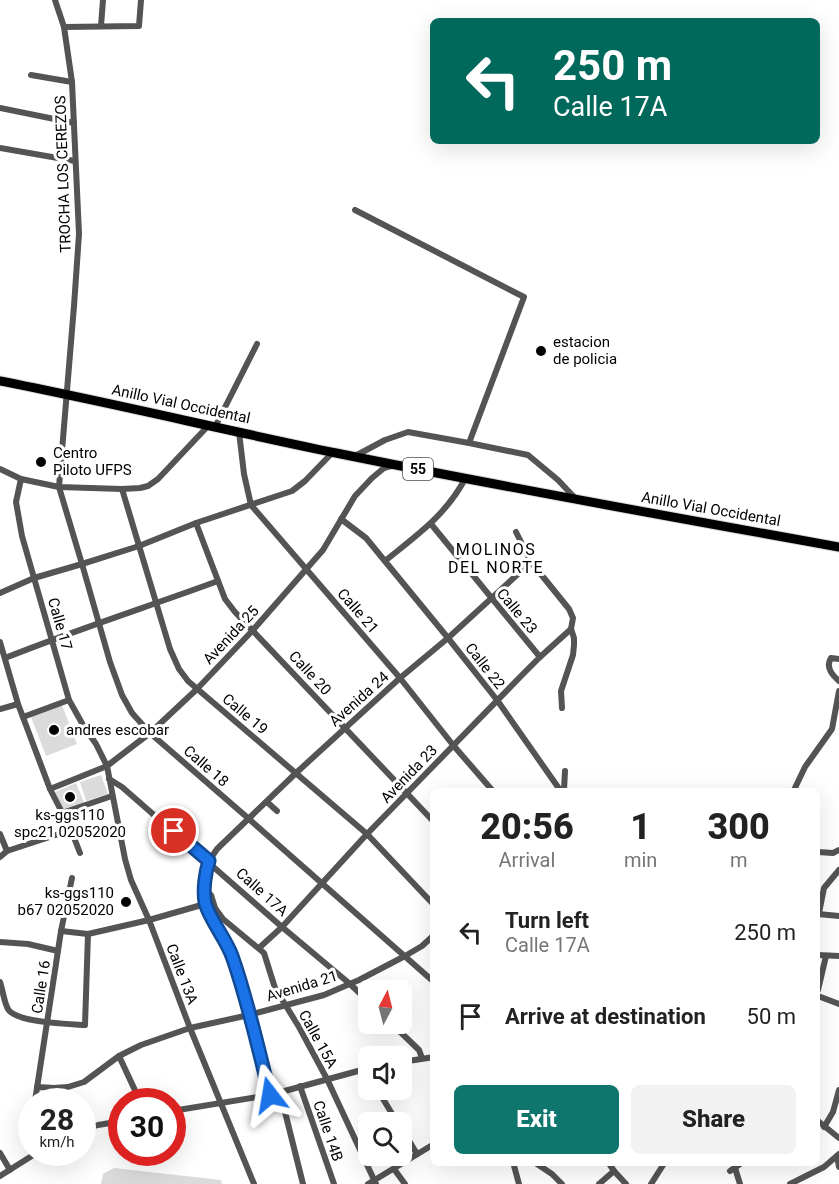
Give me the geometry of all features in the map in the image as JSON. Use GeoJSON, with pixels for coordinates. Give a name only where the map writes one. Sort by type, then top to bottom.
{"type":"FeatureCollection","features":[{"type":"Feature","properties":{"kind":"highway","name":"Anillo Vial Occidental"},"geometry":{"type":"LineString","coordinates":[[0,381],[465,479],[839,547]]}},
{"type":"Feature","properties":{"kind":"street","name":"TROCHA LOS CEREZOS"},"geometry":{"type":"LineString","coordinates":[[55,0],[64,27],[72,82],[79,234],[67,394]]}},
{"type":"Feature","properties":{"kind":"street"},"geometry":{"type":"LineString","coordinates":[[100,26],[103,0]]}},
{"type":"Feature","properties":{"kind":"street"},"geometry":{"type":"LineString","coordinates":[[64,27],[139,26],[141,0]]}},
{"type":"Feature","properties":{"kind":"street"},"geometry":{"type":"LineString","coordinates":[[31,75],[72,82]]}},
{"type":"Feature","properties":{"kind":"street"},"geometry":{"type":"LineString","coordinates":[[0,108],[74,123]]}},
{"type":"Feature","properties":{"kind":"street"},"geometry":{"type":"LineString","coordinates":[[0,148],[75,161]]}},
{"type":"Feature","properties":{"kind":"street"},"geometry":{"type":"LineString","coordinates":[[355,210],[524,297],[470,443]]}},
{"type":"Feature","properties":{"kind":"street"},"geometry":{"type":"LineString","coordinates":[[0,470],[21,479],[59,487],[122,489],[148,486],[211,427],[257,344]]}},
{"type":"Feature","properties":{"kind":"street","name":"Calle 18"},"geometry":{"type":"LineString","coordinates":[[67,394],[59,487],[110,662],[126,704],[150,733],[430,978]]}},
{"type":"Feature","properties":{"kind":"street","name":"Calle 21"},"geometry":{"type":"LineString","coordinates":[[239,432],[244,474],[251,505],[400,678],[490,788]]}},
{"type":"Feature","properties":{"kind":"street"},"geometry":{"type":"LineString","coordinates":[[355,456],[385,440],[408,432],[470,443],[528,455],[558,480],[578,501]]}},
{"type":"Feature","properties":{"kind":"street"},"geometry":{"type":"LineString","coordinates":[[0,593],[34,578],[139,546],[196,523],[292,490],[305,481],[333,452]]}},
{"type":"Feature","properties":{"kind":"street","name":"Avenida 25"},"geometry":{"type":"LineString","coordinates":[[50,789],[107,766],[150,733],[197,689],[307,569],[323,550],[355,496],[384,468],[398,465]]}},
{"type":"Feature","properties":{"kind":"street","name":"Calle 17"},"geometry":{"type":"LineString","coordinates":[[21,479],[16,502],[21,536],[69,700],[107,766]]}},
{"type":"Feature","properties":{"kind":"street"},"geometry":{"type":"LineString","coordinates":[[385,561],[431,524],[449,504],[465,479]]}},
{"type":"Feature","properties":{"kind":"street","name":"Calle 19"},"geometry":{"type":"LineString","coordinates":[[122,489],[170,649],[179,669],[197,689],[367,834],[430,901]]}},
{"type":"Feature","properties":{"kind":"street","name":"Calle 22"},"geometry":{"type":"LineString","coordinates":[[341,519],[366,538],[448,638],[497,700],[561,788]]}},
{"type":"Feature","properties":{"kind":"street","name":"Calle 20"},"geometry":{"type":"LineString","coordinates":[[196,523],[225,599],[235,612],[430,818]]}},
{"type":"Feature","properties":{"kind":"street","name":"Calle 23"},"geometry":{"type":"LineString","coordinates":[[431,524],[540,657]]}},
{"type":"Feature","properties":{"kind":"street"},"geometry":{"type":"LineString","coordinates":[[516,532],[531,562],[569,609],[573,618],[571,629],[574,638],[573,655],[561,691],[562,708]]}},
{"type":"Feature","properties":{"kind":"street","name":"Avenida 24"},"geometry":{"type":"LineString","coordinates":[[209,861],[217,849],[296,773],[531,562]]}},
{"type":"Feature","properties":{"kind":"street"},"geometry":{"type":"LineString","coordinates":[[4,662],[52,639],[218,581]]}},
{"type":"Feature","properties":{"kind":"street","name":"Avenida 23"},"geometry":{"type":"LineString","coordinates":[[259,948],[282,927],[367,834],[497,700],[571,629]]}},
{"type":"Feature","properties":{"kind":"street"},"geometry":{"type":"LineString","coordinates":[[0,642],[18,704],[50,789],[80,853]]}},
{"type":"Feature","properties":{"kind":"street"},"geometry":{"type":"LineString","coordinates":[[839,659],[831,658],[828,667],[839,681]]}},
{"type":"Feature","properties":{"kind":"street"},"geometry":{"type":"LineString","coordinates":[[795,788],[805,767],[832,729],[839,692]]}},
{"type":"Feature","properties":{"kind":"street"},"geometry":{"type":"LineString","coordinates":[[23,717],[69,700]]}},
{"type":"Feature","properties":{"kind":"street"},"geometry":{"type":"LineString","coordinates":[[0,709],[18,704]]}},
{"type":"Feature","properties":{"kind":"street","name":"Calle 13A"},"geometry":{"type":"LineString","coordinates":[[107,766],[131,880],[254,1184]]}},
{"type":"Feature","properties":{"kind":"street"},"geometry":{"type":"LineString","coordinates":[[562,788],[565,771]]}},
{"type":"Feature","properties":{"kind":"street","name":"Calle 17A"},"geometry":{"type":"LineString","coordinates":[[109,779],[122,787],[209,861],[358,992]]}},
{"type":"Feature","properties":{"kind":"street"},"geometry":{"type":"LineString","coordinates":[[62,813],[112,796]]}},
{"type":"Feature","properties":{"kind":"street"},"geometry":{"type":"LineString","coordinates":[[267,802],[277,811]]}},
{"type":"Feature","properties":{"kind":"street"},"geometry":{"type":"LineString","coordinates":[[0,856],[7,851],[71,830]]}},
{"type":"Feature","properties":{"kind":"street"},"geometry":{"type":"LineString","coordinates":[[0,834],[7,851]]}},
{"type":"Feature","properties":{"kind":"street"},"geometry":{"type":"LineString","coordinates":[[820,852],[833,853],[839,850]]}},
{"type":"Feature","properties":{"kind":"street"},"geometry":{"type":"LineString","coordinates":[[209,861],[205,904],[231,953],[270,1095]]}},
{"type":"Feature","properties":{"kind":"street"},"geometry":{"type":"LineString","coordinates":[[820,905],[824,888],[839,870]]}},
{"type":"Feature","properties":{"kind":"street","name":"Calle 16"},"geometry":{"type":"LineString","coordinates":[[37,1087],[61,931],[72,878]]}},
{"type":"Feature","properties":{"kind":"street","name":"Calle 15A"},"geometry":{"type":"LineString","coordinates":[[205,890],[223,919],[264,953],[275,988],[327,1079],[373,1183]]}},
{"type":"Feature","properties":{"kind":"street"},"geometry":{"type":"LineString","coordinates":[[61,931],[88,934],[205,904]]}},
{"type":"Feature","properties":{"kind":"street"},"geometry":{"type":"LineString","coordinates":[[820,913],[839,916]]}},
{"type":"Feature","properties":{"kind":"street"},"geometry":{"type":"LineString","coordinates":[[0,982],[3,1003],[13,1015],[19,1018],[85,1025],[88,934]]}},
{"type":"Feature","properties":{"kind":"street","name":"Avenida 21"},"geometry":{"type":"LineString","coordinates":[[37,1087],[68,1087],[84,1082],[119,1056],[141,1045],[190,1028],[324,995],[405,956],[430,939]]}},
{"type":"Feature","properties":{"kind":"street"},"geometry":{"type":"LineString","coordinates":[[0,942],[28,944],[58,951]]}},
{"type":"Feature","properties":{"kind":"street"},"geometry":{"type":"LineString","coordinates":[[820,955],[839,956]]}},
{"type":"Feature","properties":{"kind":"street"},"geometry":{"type":"LineString","coordinates":[[820,982],[826,956]]}},
{"type":"Feature","properties":{"kind":"street"},"geometry":{"type":"LineString","coordinates":[[820,997],[839,1004]]}},
{"type":"Feature","properties":{"kind":"street"},"geometry":{"type":"LineString","coordinates":[[402,1034],[419,1050],[423,1058]]}},
{"type":"Feature","properties":{"kind":"street"},"geometry":{"type":"LineString","coordinates":[[119,1056],[134,1088]]}},
{"type":"Feature","properties":{"kind":"street"},"geometry":{"type":"LineString","coordinates":[[412,1060],[430,1057]]}},
{"type":"Feature","properties":{"kind":"street"},"geometry":{"type":"LineString","coordinates":[[186,1109],[270,1095],[358,1071]]}},
{"type":"Feature","properties":{"kind":"street","name":"Calle 14B"},"geometry":{"type":"LineString","coordinates":[[300,1086],[333,1184]]}},
{"type":"Feature","properties":{"kind":"street"},"geometry":{"type":"LineString","coordinates":[[824,1127],[833,1112],[839,1090]]}},
{"type":"Feature","properties":{"kind":"street"},"geometry":{"type":"LineString","coordinates":[[280,1092],[303,1184]]}},
{"type":"Feature","properties":{"kind":"street"},"geometry":{"type":"LineString","coordinates":[[820,1123],[839,1138]]}},
{"type":"Feature","properties":{"kind":"street"},"geometry":{"type":"LineString","coordinates":[[412,1146],[417,1154]]}},
{"type":"Feature","properties":{"kind":"street"},"geometry":{"type":"LineString","coordinates":[[373,1183],[430,1146]]}},
{"type":"Feature","properties":{"kind":"street"},"geometry":{"type":"LineString","coordinates":[[0,1153],[10,1170]]}},
{"type":"Feature","properties":{"kind":"street"},"geometry":{"type":"LineString","coordinates":[[838,1155],[839,1167]]}},
{"type":"Feature","properties":{"kind":"street"},"geometry":{"type":"LineString","coordinates":[[790,1184],[824,1167],[838,1155]]}},
{"type":"Feature","properties":{"kind":"street"},"geometry":{"type":"LineString","coordinates":[[0,1176],[18,1165]]}},
{"type":"Feature","properties":{"kind":"street"},"geometry":{"type":"LineString","coordinates":[[514,1166],[519,1184]]}},
{"type":"Feature","properties":{"kind":"street"},"geometry":{"type":"LineString","coordinates":[[540,1166],[562,1184]]}},
{"type":"Feature","properties":{"kind":"street"},"geometry":{"type":"LineString","coordinates":[[610,1166],[626,1184]]}},
{"type":"Feature","properties":{"kind":"street"},"geometry":{"type":"LineString","coordinates":[[651,1184],[662,1166]]}},
{"type":"Feature","properties":{"kind":"street"},"geometry":{"type":"LineString","coordinates":[[738,1166],[732,1170],[740,1184]]}},
{"type":"Feature","properties":{"kind":"street"},"geometry":{"type":"LineString","coordinates":[[394,1169],[405,1184]]}},
{"type":"Feature","properties":{"kind":"street"},"geometry":{"type":"LineString","coordinates":[[599,1184],[614,1172]]}},
{"type":"Feature","properties":{"kind":"shaded area","name":"andres escobar"},"geometry":{"type":"Polygon","coordinates":[[[62,705],[77,744],[46,756],[31,717],[62,705]]]}},
{"type":"Feature","properties":{"kind":"shaded area"},"geometry":{"type":"Polygon","coordinates":[[[101,775],[108,794],[86,801],[80,782],[101,775]]]}},
{"type":"Feature","properties":{"kind":"shaded area","name":"ks-ggs110 spc21 02052020"},"geometry":{"type":"Polygon","coordinates":[[[76,783],[84,802],[64,811],[55,792],[76,783]]]}},
{"type":"Feature","properties":{"kind":"shaded area"},"geometry":{"type":"Polygon","coordinates":[[[114,1168],[221,1180],[222,1184],[101,1184],[103,1174],[114,1168]]]}},
{"type":"Feature","properties":{"kind":"place","name":"estacion de policia"},"geometry":{"type":"Point","coordinates":[541,351]}},
{"type":"Feature","properties":{"kind":"place","name":"Centro Piloto UFPS"},"geometry":{"type":"Point","coordinates":[41,462]}},
{"type":"Feature","properties":{"kind":"place","name":"andres escobar"},"geometry":{"type":"Point","coordinates":[54,730]}},
{"type":"Feature","properties":{"kind":"place","name":"ks-ggs110 spc21 02052020"},"geometry":{"type":"Point","coordinates":[70,797]}},
{"type":"Feature","properties":{"kind":"place","name":"ks-ggs110 b67 02052020"},"geometry":{"type":"Point","coordinates":[126,902]}},
{"type":"Feature","properties":{"kind":"district","name":"MOLINOS DEL NORTE"},"geometry":{"type":"Point","coordinates":[496,558]}},
{"type":"Feature","properties":{"kind":"route"},"geometry":{"type":"LineString","coordinates":[[174,831],[209,861],[205,904],[227,944],[235,965],[270,1095]]}}]}
